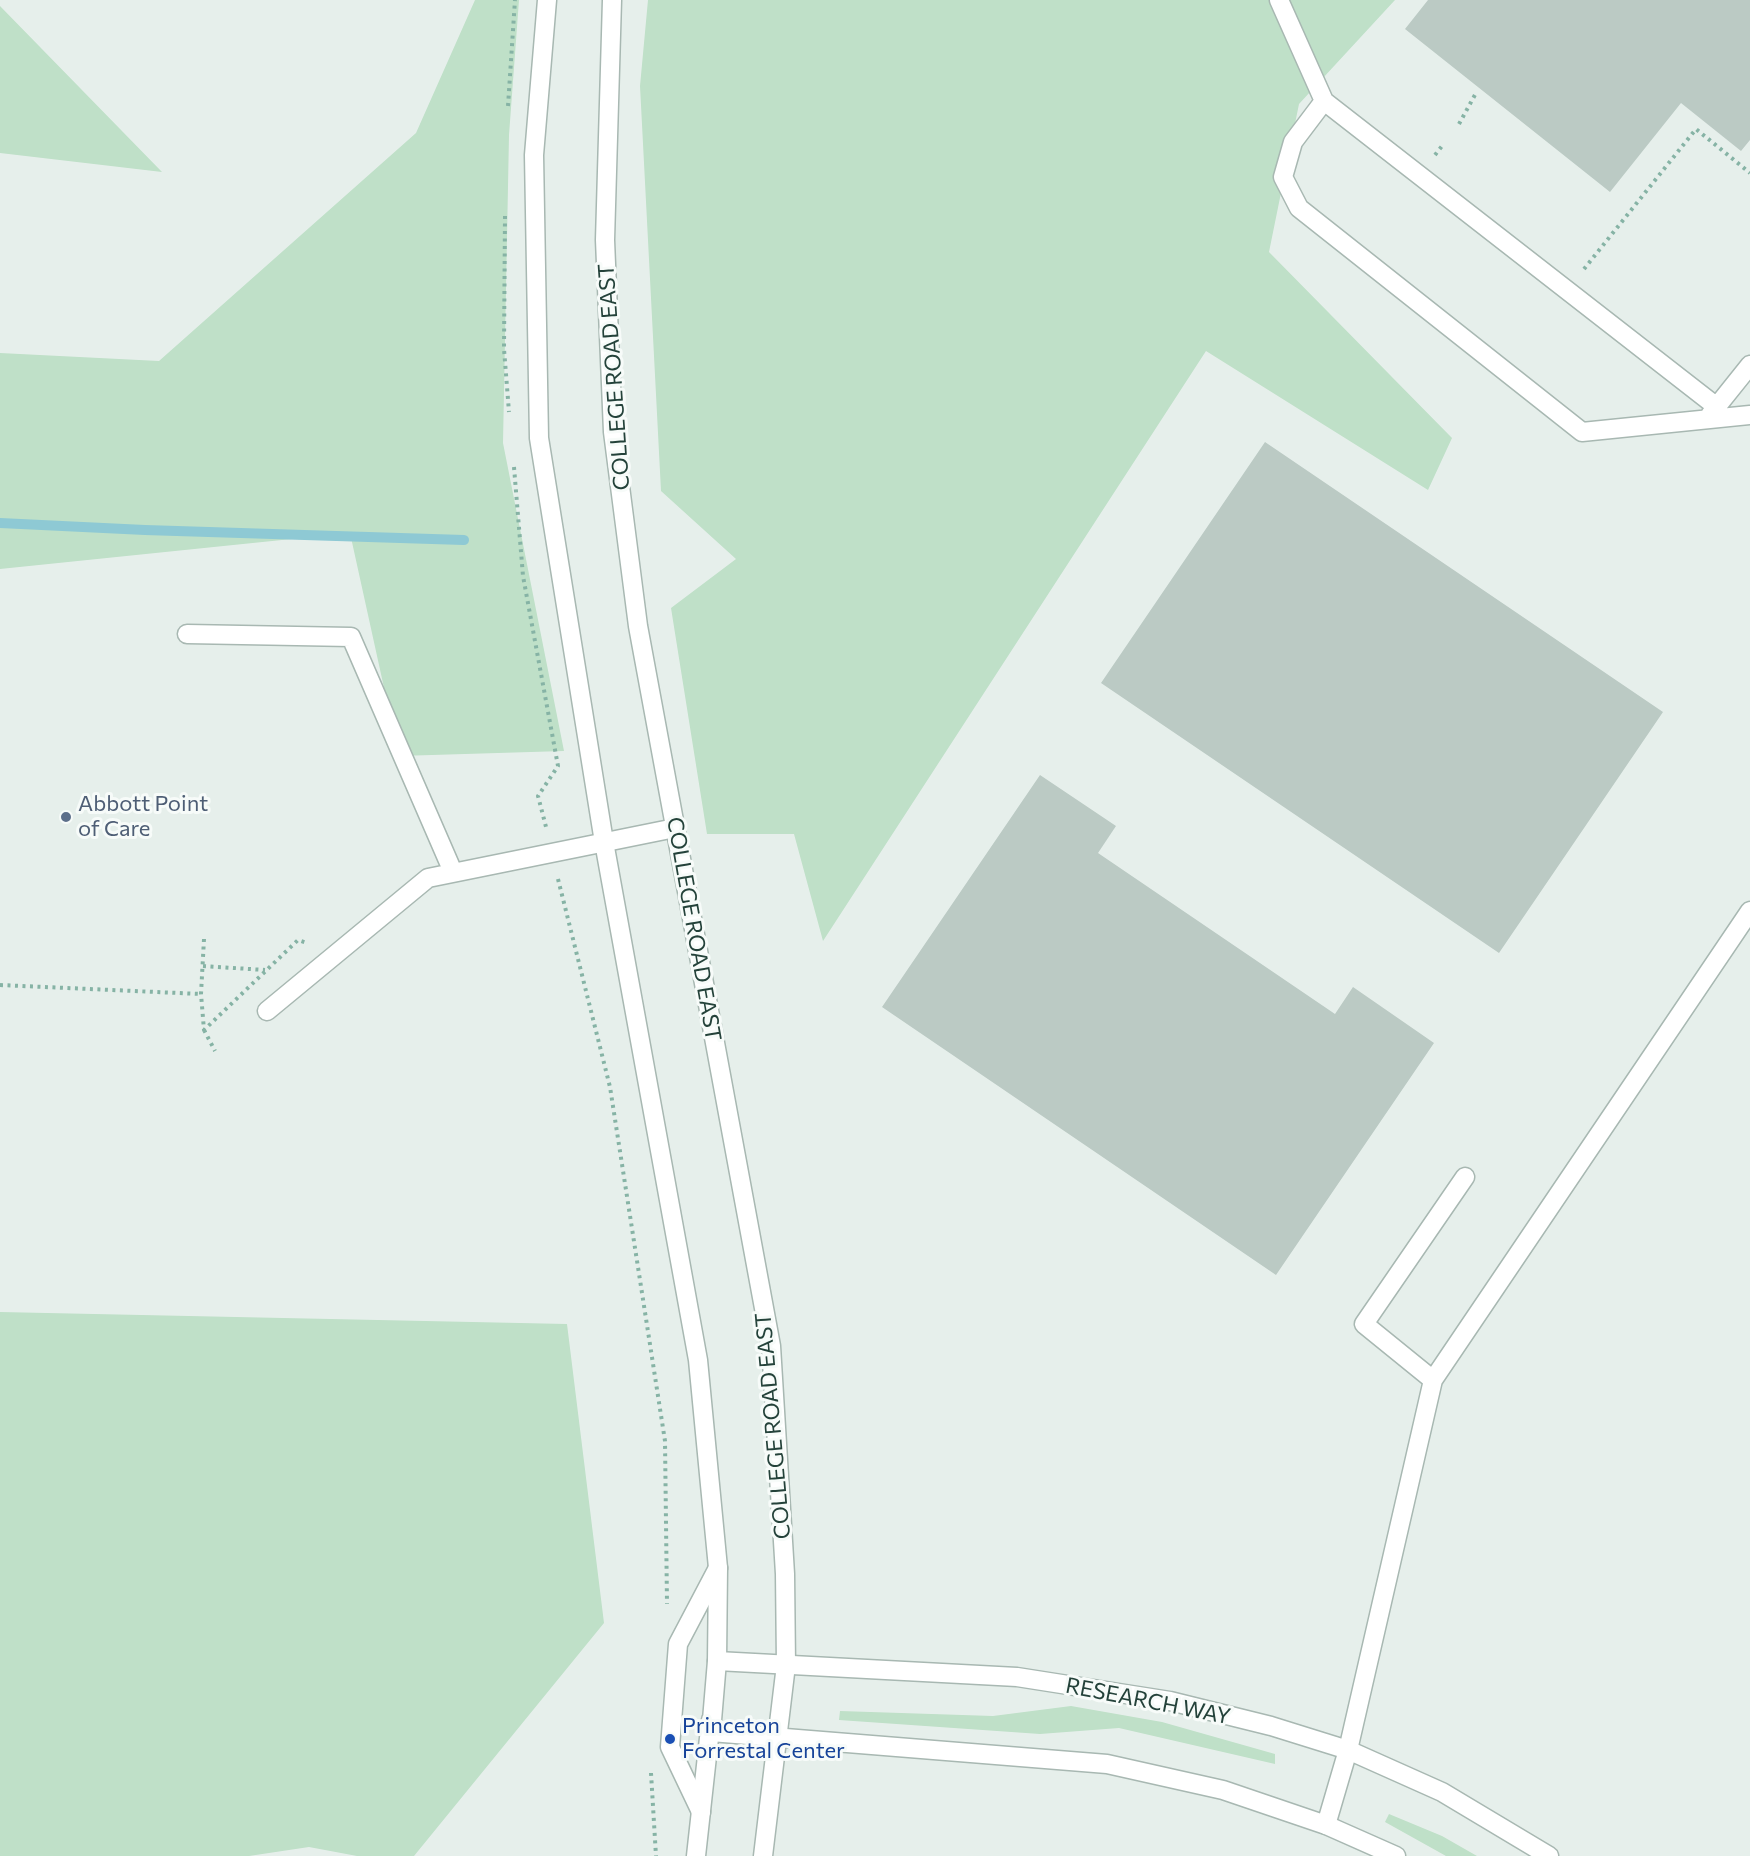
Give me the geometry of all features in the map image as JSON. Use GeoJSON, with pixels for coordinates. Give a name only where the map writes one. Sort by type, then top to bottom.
{"type":"FeatureCollection","features":[{"type":"Feature","properties":{"kind":"street"},"geometry":{"type":"LineString","coordinates":[[547,0],[534,155],[539,438],[604,842],[698,1360],[718,1568],[717,1661],[711,1732],[1107,1764],[1223,1790],[1326,1825],[1396,1856]]}},
{"type":"Feature","properties":{"kind":"street","name":"COLLEGE ROAD EAST"},"geometry":{"type":"LineString","coordinates":[[612,0],[605,240],[613,432],[638,626],[771,1346],[785,1574],[786,1665],[763,1856]]}},
{"type":"Feature","properties":{"kind":"street"},"geometry":{"type":"LineString","coordinates":[[1279,0],[1324,101],[1567,290],[1712,413]]}},
{"type":"Feature","properties":{"kind":"street"},"geometry":{"type":"LineString","coordinates":[[1324,101],[1293,142],[1283,177],[1299,208],[1582,432],[1712,413],[1750,415]]}},
{"type":"Feature","properties":{"kind":"street"},"geometry":{"type":"LineString","coordinates":[[1712,413],[1750,366]]}},
{"type":"Feature","properties":{"kind":"street"},"geometry":{"type":"LineString","coordinates":[[187,634],[351,637],[453,872]]}},
{"type":"Feature","properties":{"kind":"street"},"geometry":{"type":"LineString","coordinates":[[267,1011],[429,878],[675,828]]}},
{"type":"Feature","properties":{"kind":"street"},"geometry":{"type":"LineString","coordinates":[[1326,1825],[1348,1750],[1433,1380],[1750,911]]}},
{"type":"Feature","properties":{"kind":"street"},"geometry":{"type":"LineString","coordinates":[[1433,1380],[1364,1324],[1465,1177]]}},
{"type":"Feature","properties":{"kind":"street"},"geometry":{"type":"LineString","coordinates":[[701,1812],[670,1747],[678,1644],[718,1568]]}},
{"type":"Feature","properties":{"kind":"street"},"geometry":{"type":"LineString","coordinates":[[696,1856],[717,1661]]}},
{"type":"Feature","properties":{"kind":"street","name":"RESEARCH WAY"},"geometry":{"type":"LineString","coordinates":[[717,1661],[1017,1677],[1170,1701],[1271,1726],[1348,1750],[1442,1792],[1549,1856]]}},
{"type":"Feature","properties":{"kind":"path"},"geometry":{"type":"LineString","coordinates":[[508,106],[515,0]]}},
{"type":"Feature","properties":{"kind":"path"},"geometry":{"type":"LineString","coordinates":[[1459,124],[1476,93]]}},
{"type":"Feature","properties":{"kind":"path"},"geometry":{"type":"LineString","coordinates":[[1567,290],[1696,129],[1750,172]]}},
{"type":"Feature","properties":{"kind":"path"},"geometry":{"type":"LineString","coordinates":[[506,211],[504,349],[509,417]]}},
{"type":"Feature","properties":{"kind":"path"},"geometry":{"type":"LineString","coordinates":[[513,462],[523,576],[558,766],[538,796],[610,1087],[665,1441],[667,1613]]}},
{"type":"Feature","properties":{"kind":"path"},"geometry":{"type":"LineString","coordinates":[[204,939],[201,994],[204,1030],[215,1051]]}},
{"type":"Feature","properties":{"kind":"path"},"geometry":{"type":"LineString","coordinates":[[204,1030],[298,940],[338,952]]}},
{"type":"Feature","properties":{"kind":"path"},"geometry":{"type":"LineString","coordinates":[[203,966],[266,970]]}},
{"type":"Feature","properties":{"kind":"path"},"geometry":{"type":"LineString","coordinates":[[0,985],[201,994]]}},
{"type":"Feature","properties":{"kind":"path"},"geometry":{"type":"LineString","coordinates":[[650,1763],[656,1856]]}},
{"type":"Feature","properties":{"kind":"green space"},"geometry":{"type":"Polygon","coordinates":[[[475,0],[519,0],[509,135],[503,443],[564,751],[399,756],[350,533],[0,569],[0,353],[159,361],[416,133],[475,0]]]}},
{"type":"Feature","properties":{"kind":"green space"},"geometry":{"type":"Polygon","coordinates":[[[648,0],[1395,0],[1299,104],[1269,252],[1452,438],[1428,490],[1206,351],[823,941],[794,834],[707,834],[671,608],[736,559],[661,491],[640,86],[648,0]]]}},
{"type":"Feature","properties":{"kind":"green space"},"geometry":{"type":"Polygon","coordinates":[[[0,6],[162,172],[0,153],[0,6]]]}},
{"type":"Feature","properties":{"kind":"green space"},"geometry":{"type":"Polygon","coordinates":[[[0,1312],[567,1324],[604,1623],[414,1856],[357,1856],[309,1847],[249,1856],[0,1856],[0,1312]]]}},
{"type":"Feature","properties":{"kind":"green space"},"geometry":{"type":"Polygon","coordinates":[[[1071,1706],[1162,1722],[1275,1754],[1275,1764],[1119,1728],[1040,1734],[839,1720],[840,1711],[993,1716],[1071,1706]]]}},
{"type":"Feature","properties":{"kind":"green space"},"geometry":{"type":"Polygon","coordinates":[[[1389,1814],[1442,1836],[1477,1856],[1446,1856],[1385,1822],[1389,1814]]]}},
{"type":"Feature","properties":{"kind":"building"},"geometry":{"type":"Polygon","coordinates":[[[1428,0],[1750,0],[1750,140],[1741,151],[1681,103],[1610,192],[1405,29],[1428,0]]]}},
{"type":"Feature","properties":{"kind":"building"},"geometry":{"type":"Polygon","coordinates":[[[1265,442],[1663,712],[1499,953],[1101,683],[1265,442]]]}},
{"type":"Feature","properties":{"kind":"building"},"geometry":{"type":"Polygon","coordinates":[[[1040,775],[1116,826],[1098,853],[1335,1014],[1353,987],[1434,1043],[1276,1275],[882,1007],[1040,775]]]}},
{"type":"Feature","properties":{"kind":"waterway"},"geometry":{"type":"LineString","coordinates":[[0,523],[464,540]]}},
{"type":"Feature","properties":{"kind":"place","name":"Abbott Point of Care"},"geometry":{"type":"Point","coordinates":[66,817]}},
{"type":"Feature","properties":{"kind":"place","name":"Princeton Forrestal Center"},"geometry":{"type":"Point","coordinates":[670,1739]}}]}
